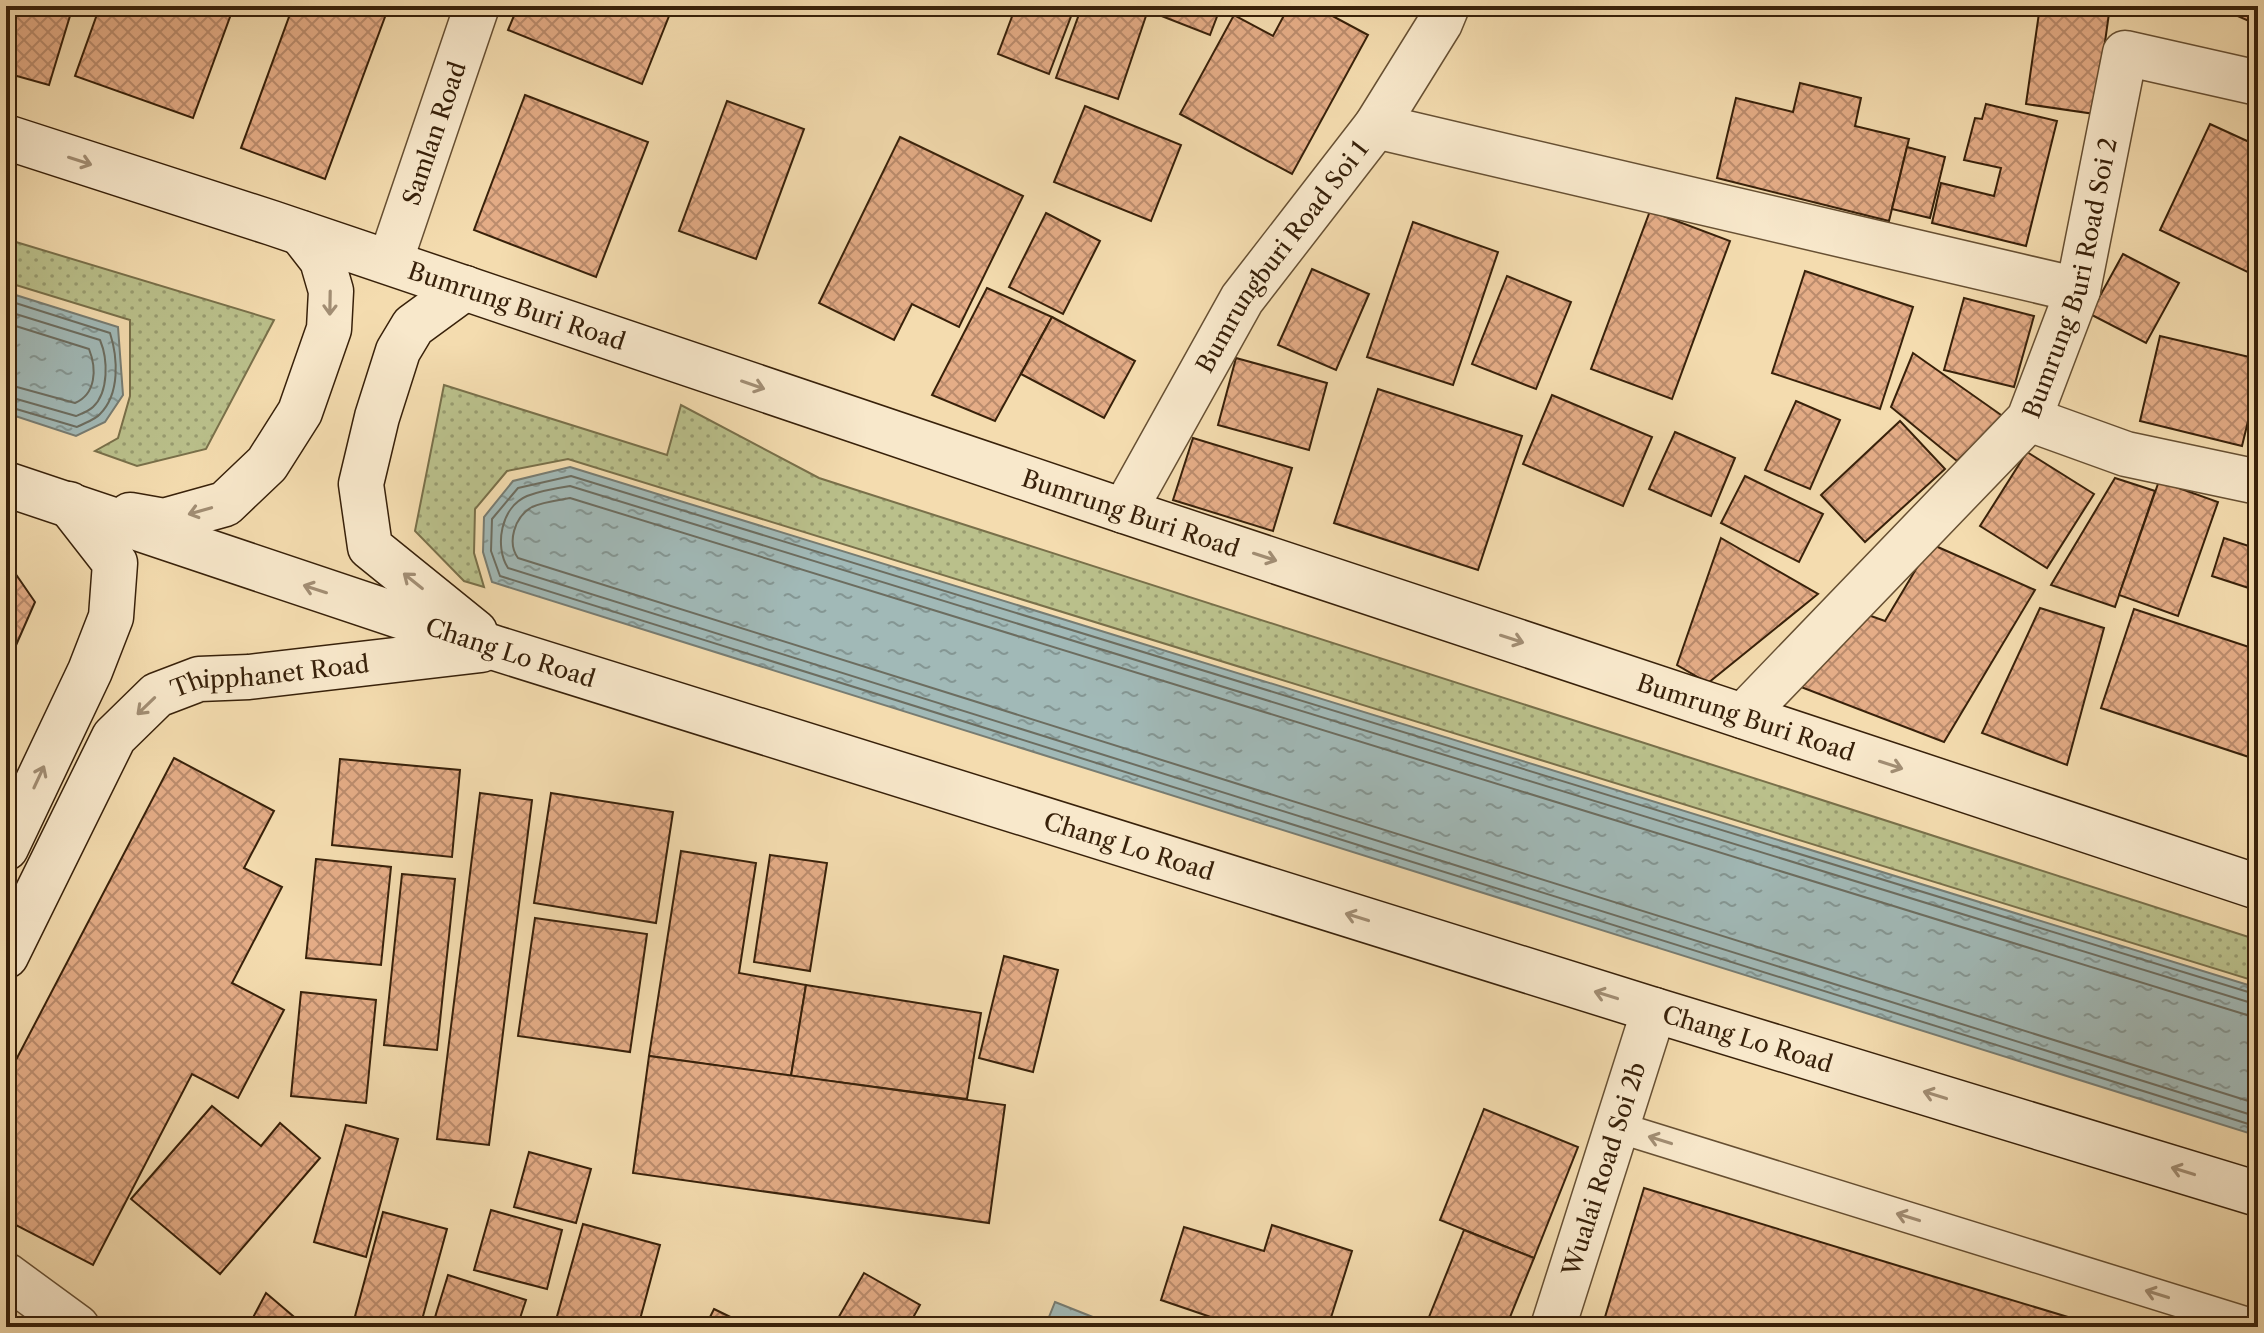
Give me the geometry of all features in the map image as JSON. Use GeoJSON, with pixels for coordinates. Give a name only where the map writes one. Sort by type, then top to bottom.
{"type":"FeatureCollection","features":[{"type":"Feature","properties":{"kind":"main road","name":"Samlan Road"},"geometry":{"type":"LineString","coordinates":[[390,262],[477,6]]}},
{"type":"Feature","properties":{"kind":"main road","name":"Bumrungburi Road Soi 1"},"geometry":{"type":"LineString","coordinates":[[1124,511],[1242,299],[1376,126],[1440,23],[1447,6]]}},
{"type":"Feature","properties":{"kind":"main road","name":"Bumrung Buri Road Soi 2"},"geometry":{"type":"LineString","coordinates":[[1743,716],[2029,419],[2078,290],[2125,53],[2258,83]]}},
{"type":"Feature","properties":{"kind":"main road"},"geometry":{"type":"LineString","coordinates":[[1376,126],[2078,290]]}},
{"type":"Feature","properties":{"kind":"main road","name":"Bumrung Buri Road"},"geometry":{"type":"LineString","coordinates":[[6,137],[390,262],[1124,511],[2258,887]]}},
{"type":"Feature","properties":{"kind":"main road"},"geometry":{"type":"LineString","coordinates":[[69,504],[164,521],[225,504],[267,464],[300,412],[329,329],[331,291],[322,260],[301,233]]}},
{"type":"Feature","properties":{"kind":"main road"},"geometry":{"type":"LineString","coordinates":[[465,288],[413,326],[398,351],[377,417],[361,484],[370,547],[495,648]]}},
{"type":"Feature","properties":{"kind":"main road"},"geometry":{"type":"LineString","coordinates":[[2029,419],[2126,454],[2258,482]]}},
{"type":"Feature","properties":{"kind":"main road","name":"Chang Lo Road"},"geometry":{"type":"LineString","coordinates":[[6,484],[495,648],[1654,1010],[2258,1194]]}},
{"type":"Feature","properties":{"kind":"main road"},"geometry":{"type":"LineString","coordinates":[[6,848],[90,671],[111,617],[115,563],[69,504]]}},
{"type":"Feature","properties":{"kind":"main road","name":"Thipphanet Road"},"geometry":{"type":"LineString","coordinates":[[6,956],[114,737],[157,695],[199,679],[249,677],[495,648]]}},
{"type":"Feature","properties":{"kind":"main road","name":"Wualai Road Soi 2b"},"geometry":{"type":"LineString","coordinates":[[1553,1327],[1654,1010]]}},
{"type":"Feature","properties":{"kind":"main road"},"geometry":{"type":"LineString","coordinates":[[6,1275],[77,1327]]}},
{"type":"Feature","properties":{"kind":"lane"},"geometry":{"type":"LineString","coordinates":[[1617,1127],[2258,1326]]}},
{"type":"Feature","properties":{"kind":"green space"},"geometry":{"type":"Polygon","coordinates":[[[6,239],[274,320],[206,449],[137,466],[95,451],[118,438],[130,396],[130,320],[6,282],[6,239]]]}},
{"type":"Feature","properties":{"kind":"green space"},"geometry":{"type":"Polygon","coordinates":[[[444,385],[667,455],[681,405],[819,478],[2258,940],[2258,982],[568,459],[507,471],[475,509],[474,553],[484,587],[464,581],[415,531],[444,385]]]}},
{"type":"Feature","properties":{"kind":"water"},"geometry":{"type":"Polygon","coordinates":[[[6,292],[118,327],[123,395],[105,422],[76,436],[6,413],[6,292]]]}},
{"type":"Feature","properties":{"kind":"water"},"geometry":{"type":"Polygon","coordinates":[[[570,467],[2258,988],[2258,1136],[492,582],[483,552],[484,517],[513,481],[570,467]]]}},
{"type":"Feature","properties":{"kind":"water"},"geometry":{"type":"Polygon","coordinates":[[[1055,1302],[1118,1327],[1045,1327],[1055,1302]]]}},
{"type":"Feature","properties":{"kind":"building"},"geometry":{"type":"Polygon","coordinates":[[[6,6],[73,6],[49,85],[6,73],[6,6]]]}},
{"type":"Feature","properties":{"kind":"building"},"geometry":{"type":"Polygon","coordinates":[[[100,6],[234,6],[193,118],[75,76],[100,6]]]}},
{"type":"Feature","properties":{"kind":"building"},"geometry":{"type":"Polygon","coordinates":[[[293,6],[389,6],[325,179],[241,148],[293,6]]]}},
{"type":"Feature","properties":{"kind":"building"},"geometry":{"type":"Polygon","coordinates":[[[518,6],[673,6],[642,84],[508,30],[518,6]]]}},
{"type":"Feature","properties":{"kind":"building"},"geometry":{"type":"Polygon","coordinates":[[[1016,6],[1075,6],[1049,74],[998,54],[1016,6]]]}},
{"type":"Feature","properties":{"kind":"building"},"geometry":{"type":"Polygon","coordinates":[[[1082,6],[1136,6],[1148,10],[1118,99],[1056,78],[1082,6]]]}},
{"type":"Feature","properties":{"kind":"building"},"geometry":{"type":"Polygon","coordinates":[[[1136,6],[1221,6],[1210,35],[1136,6]]]}},
{"type":"Feature","properties":{"kind":"building"},"geometry":{"type":"Polygon","coordinates":[[[1289,6],[1314,6],[1368,35],[1292,174],[1180,114],[1234,15],[1273,36],[1289,6]]]}},
{"type":"Feature","properties":{"kind":"building"},"geometry":{"type":"Polygon","coordinates":[[[2040,6],[2110,6],[2095,114],[2026,104],[2040,6]]]}},
{"type":"Feature","properties":{"kind":"building"},"geometry":{"type":"Polygon","coordinates":[[[2218,6],[2258,6],[2258,25],[2217,7],[2218,6]]]}},
{"type":"Feature","properties":{"kind":"building"},"geometry":{"type":"Polygon","coordinates":[[[1800,83],[1861,98],[1855,126],[1909,139],[1889,221],[1717,178],[1736,98],[1793,112],[1800,83]]]}},
{"type":"Feature","properties":{"kind":"building"},"geometry":{"type":"Polygon","coordinates":[[[525,95],[648,142],[596,277],[474,230],[525,95]]]}},
{"type":"Feature","properties":{"kind":"building"},"geometry":{"type":"Polygon","coordinates":[[[727,101],[804,129],[756,259],[679,231],[727,101]]]}},
{"type":"Feature","properties":{"kind":"building"},"geometry":{"type":"Polygon","coordinates":[[[1986,104],[2057,121],[2026,246],[1932,223],[1941,183],[1994,196],[2001,168],[1964,160],[1975,118],[1982,119],[1986,104]]]}},
{"type":"Feature","properties":{"kind":"building"},"geometry":{"type":"Polygon","coordinates":[[[1085,106],[1181,145],[1151,221],[1054,182],[1085,106]]]}},
{"type":"Feature","properties":{"kind":"building"},"geometry":{"type":"Polygon","coordinates":[[[2210,124],[2258,146],[2258,277],[2160,230],[2210,124]]]}},
{"type":"Feature","properties":{"kind":"building"},"geometry":{"type":"Polygon","coordinates":[[[900,137],[1023,196],[959,327],[912,304],[894,340],[819,303],[900,137]]]}},
{"type":"Feature","properties":{"kind":"building"},"geometry":{"type":"Polygon","coordinates":[[[1907,147],[1945,157],[1930,218],[1892,209],[1907,147]]]}},
{"type":"Feature","properties":{"kind":"building"},"geometry":{"type":"Polygon","coordinates":[[[1650,211],[1730,241],[1672,399],[1591,369],[1650,211]]]}},
{"type":"Feature","properties":{"kind":"building"},"geometry":{"type":"Polygon","coordinates":[[[1046,213],[1100,241],[1063,314],[1009,287],[1046,213]]]}},
{"type":"Feature","properties":{"kind":"building"},"geometry":{"type":"Polygon","coordinates":[[[1413,222],[1498,252],[1453,385],[1367,357],[1413,222]]]}},
{"type":"Feature","properties":{"kind":"building"},"geometry":{"type":"Polygon","coordinates":[[[2123,254],[2179,283],[2146,343],[2090,314],[2123,254]]]}},
{"type":"Feature","properties":{"kind":"building"},"geometry":{"type":"Polygon","coordinates":[[[1312,269],[1369,294],[1336,370],[1278,345],[1312,269]]]}},
{"type":"Feature","properties":{"kind":"building"},"geometry":{"type":"Polygon","coordinates":[[[1805,271],[1913,307],[1880,409],[1772,373],[1805,271]]]}},
{"type":"Feature","properties":{"kind":"building"},"geometry":{"type":"Polygon","coordinates":[[[1507,276],[1571,302],[1536,389],[1472,364],[1507,276]]]}},
{"type":"Feature","properties":{"kind":"building"},"geometry":{"type":"Polygon","coordinates":[[[987,288],[1052,317],[995,421],[932,395],[987,288]]]}},
{"type":"Feature","properties":{"kind":"building"},"geometry":{"type":"Polygon","coordinates":[[[1964,298],[2034,316],[2014,387],[1944,370],[1964,298]]]}},
{"type":"Feature","properties":{"kind":"building"},"geometry":{"type":"Polygon","coordinates":[[[1052,317],[1135,361],[1104,418],[1021,374],[1052,317]]]}},
{"type":"Feature","properties":{"kind":"building"},"geometry":{"type":"Polygon","coordinates":[[[2160,336],[2258,359],[2258,380],[2242,446],[2140,421],[2160,336]]]}},
{"type":"Feature","properties":{"kind":"building"},"geometry":{"type":"Polygon","coordinates":[[[1913,353],[2004,417],[1957,461],[1891,407],[1913,353]]]}},
{"type":"Feature","properties":{"kind":"building"},"geometry":{"type":"Polygon","coordinates":[[[1236,358],[1327,383],[1309,450],[1218,425],[1236,358]]]}},
{"type":"Feature","properties":{"kind":"building"},"geometry":{"type":"Polygon","coordinates":[[[1378,389],[1522,436],[1478,570],[1334,523],[1378,389]]]}},
{"type":"Feature","properties":{"kind":"building"},"geometry":{"type":"Polygon","coordinates":[[[1552,395],[1652,437],[1623,506],[1523,464],[1552,395]]]}},
{"type":"Feature","properties":{"kind":"building"},"geometry":{"type":"Polygon","coordinates":[[[1796,401],[1840,420],[1810,489],[1765,470],[1796,401]]]}},
{"type":"Feature","properties":{"kind":"building"},"geometry":{"type":"Polygon","coordinates":[[[1900,421],[1945,469],[1865,542],[1821,495],[1900,421]]]}},
{"type":"Feature","properties":{"kind":"building"},"geometry":{"type":"Polygon","coordinates":[[[1675,432],[1735,458],[1711,516],[1649,489],[1675,432]]]}},
{"type":"Feature","properties":{"kind":"building"},"geometry":{"type":"Polygon","coordinates":[[[1193,438],[1292,468],[1273,531],[1173,500],[1193,438]]]}},
{"type":"Feature","properties":{"kind":"building"},"geometry":{"type":"Polygon","coordinates":[[[2027,452],[2094,494],[2047,568],[1980,526],[2027,452]]]}},
{"type":"Feature","properties":{"kind":"building"},"geometry":{"type":"Polygon","coordinates":[[[1745,476],[1823,514],[1799,562],[1721,523],[1745,476]]]}},
{"type":"Feature","properties":{"kind":"building"},"geometry":{"type":"Polygon","coordinates":[[[2115,478],[2155,491],[2115,607],[2051,585],[2115,478]]]}},
{"type":"Feature","properties":{"kind":"building"},"geometry":{"type":"Polygon","coordinates":[[[2159,481],[2218,502],[2178,616],[2119,595],[2159,481]]]}},
{"type":"Feature","properties":{"kind":"building"},"geometry":{"type":"Polygon","coordinates":[[[1721,538],[1818,594],[1708,683],[1677,665],[1721,538]]]}},
{"type":"Feature","properties":{"kind":"building"},"geometry":{"type":"Polygon","coordinates":[[[2224,538],[2258,549],[2258,591],[2212,576],[2224,538]]]}},
{"type":"Feature","properties":{"kind":"building"},"geometry":{"type":"Polygon","coordinates":[[[1931,544],[2035,590],[1944,742],[1801,687],[1854,610],[1885,621],[1931,544]]]}},
{"type":"Feature","properties":{"kind":"building"},"geometry":{"type":"Polygon","coordinates":[[[6,568],[13,570],[35,602],[6,668],[6,568]]]}},
{"type":"Feature","properties":{"kind":"building"},"geometry":{"type":"Polygon","coordinates":[[[2040,608],[2104,628],[2067,765],[1982,733],[2040,608]]]}},
{"type":"Feature","properties":{"kind":"building"},"geometry":{"type":"Polygon","coordinates":[[[2134,609],[2258,650],[2258,760],[2101,708],[2134,609]]]}},
{"type":"Feature","properties":{"kind":"building"},"geometry":{"type":"Polygon","coordinates":[[[174,758],[274,811],[244,868],[282,887],[232,983],[284,1010],[238,1098],[192,1074],[93,1265],[6,1220],[6,1079],[174,758]]]}},
{"type":"Feature","properties":{"kind":"building"},"geometry":{"type":"Polygon","coordinates":[[[340,759],[460,770],[452,857],[332,845],[340,759]]]}},
{"type":"Feature","properties":{"kind":"building"},"geometry":{"type":"Polygon","coordinates":[[[480,793],[532,800],[489,1145],[437,1139],[480,793]]]}},
{"type":"Feature","properties":{"kind":"building"},"geometry":{"type":"Polygon","coordinates":[[[551,793],[673,812],[656,923],[534,903],[551,793]]]}},
{"type":"Feature","properties":{"kind":"building"},"geometry":{"type":"Polygon","coordinates":[[[681,851],[756,863],[739,973],[806,985],[791,1076],[649,1056],[681,851]]]}},
{"type":"Feature","properties":{"kind":"building"},"geometry":{"type":"Polygon","coordinates":[[[770,855],[827,863],[810,971],[754,962],[770,855]]]}},
{"type":"Feature","properties":{"kind":"building"},"geometry":{"type":"Polygon","coordinates":[[[316,859],[391,867],[381,965],[306,958],[316,859]]]}},
{"type":"Feature","properties":{"kind":"building"},"geometry":{"type":"Polygon","coordinates":[[[402,874],[455,879],[437,1050],[384,1045],[402,874]]]}},
{"type":"Feature","properties":{"kind":"building"},"geometry":{"type":"Polygon","coordinates":[[[535,918],[647,934],[630,1052],[518,1036],[535,918]]]}},
{"type":"Feature","properties":{"kind":"building"},"geometry":{"type":"Polygon","coordinates":[[[1004,956],[1058,970],[1033,1072],[979,1058],[1004,956]]]}},
{"type":"Feature","properties":{"kind":"building"},"geometry":{"type":"Polygon","coordinates":[[[806,985],[981,1013],[967,1099],[791,1076],[806,985]]]}},
{"type":"Feature","properties":{"kind":"building"},"geometry":{"type":"Polygon","coordinates":[[[301,992],[376,1000],[366,1103],[291,1096],[301,992]]]}},
{"type":"Feature","properties":{"kind":"building"},"geometry":{"type":"Polygon","coordinates":[[[649,1056],[1005,1105],[989,1223],[633,1173],[649,1056]]]}},
{"type":"Feature","properties":{"kind":"building"},"geometry":{"type":"Polygon","coordinates":[[[212,1106],[261,1146],[280,1123],[320,1158],[220,1274],[131,1199],[212,1106]]]}},
{"type":"Feature","properties":{"kind":"building"},"geometry":{"type":"Polygon","coordinates":[[[1484,1109],[1578,1147],[1534,1258],[1440,1220],[1484,1109]]]}},
{"type":"Feature","properties":{"kind":"building"},"geometry":{"type":"Polygon","coordinates":[[[346,1125],[398,1139],[366,1257],[314,1242],[346,1125]]]}},
{"type":"Feature","properties":{"kind":"building"},"geometry":{"type":"Polygon","coordinates":[[[529,1152],[591,1169],[576,1223],[514,1207],[529,1152]]]}},
{"type":"Feature","properties":{"kind":"building"},"geometry":{"type":"Polygon","coordinates":[[[1644,1188],[1909,1269],[2101,1327],[1602,1327],[1644,1188]]]}},
{"type":"Feature","properties":{"kind":"building"},"geometry":{"type":"Polygon","coordinates":[[[491,1210],[562,1230],[547,1289],[474,1270],[491,1210]]]}},
{"type":"Feature","properties":{"kind":"building"},"geometry":{"type":"Polygon","coordinates":[[[383,1212],[447,1229],[420,1327],[381,1327],[354,1320],[383,1212]]]}},
{"type":"Feature","properties":{"kind":"building"},"geometry":{"type":"Polygon","coordinates":[[[583,1224],[660,1245],[638,1327],[554,1327],[583,1224]]]}},
{"type":"Feature","properties":{"kind":"building"},"geometry":{"type":"Polygon","coordinates":[[[1272,1225],[1352,1251],[1328,1327],[1240,1327],[1161,1300],[1184,1227],[1264,1251],[1272,1225]]]}},
{"type":"Feature","properties":{"kind":"building"},"geometry":{"type":"Polygon","coordinates":[[[1464,1230],[1534,1258],[1506,1327],[1425,1327],[1464,1230]]]}},
{"type":"Feature","properties":{"kind":"building"},"geometry":{"type":"Polygon","coordinates":[[[864,1273],[920,1305],[908,1327],[833,1327],[864,1273]]]}},
{"type":"Feature","properties":{"kind":"building"},"geometry":{"type":"Polygon","coordinates":[[[448,1275],[526,1300],[517,1327],[432,1327],[448,1275]]]}},
{"type":"Feature","properties":{"kind":"building"},"geometry":{"type":"Polygon","coordinates":[[[266,1293],[306,1327],[248,1327],[266,1293]]]}},
{"type":"Feature","properties":{"kind":"building"},"geometry":{"type":"Polygon","coordinates":[[[714,1309],[751,1327],[705,1327],[714,1309]]]}}]}
